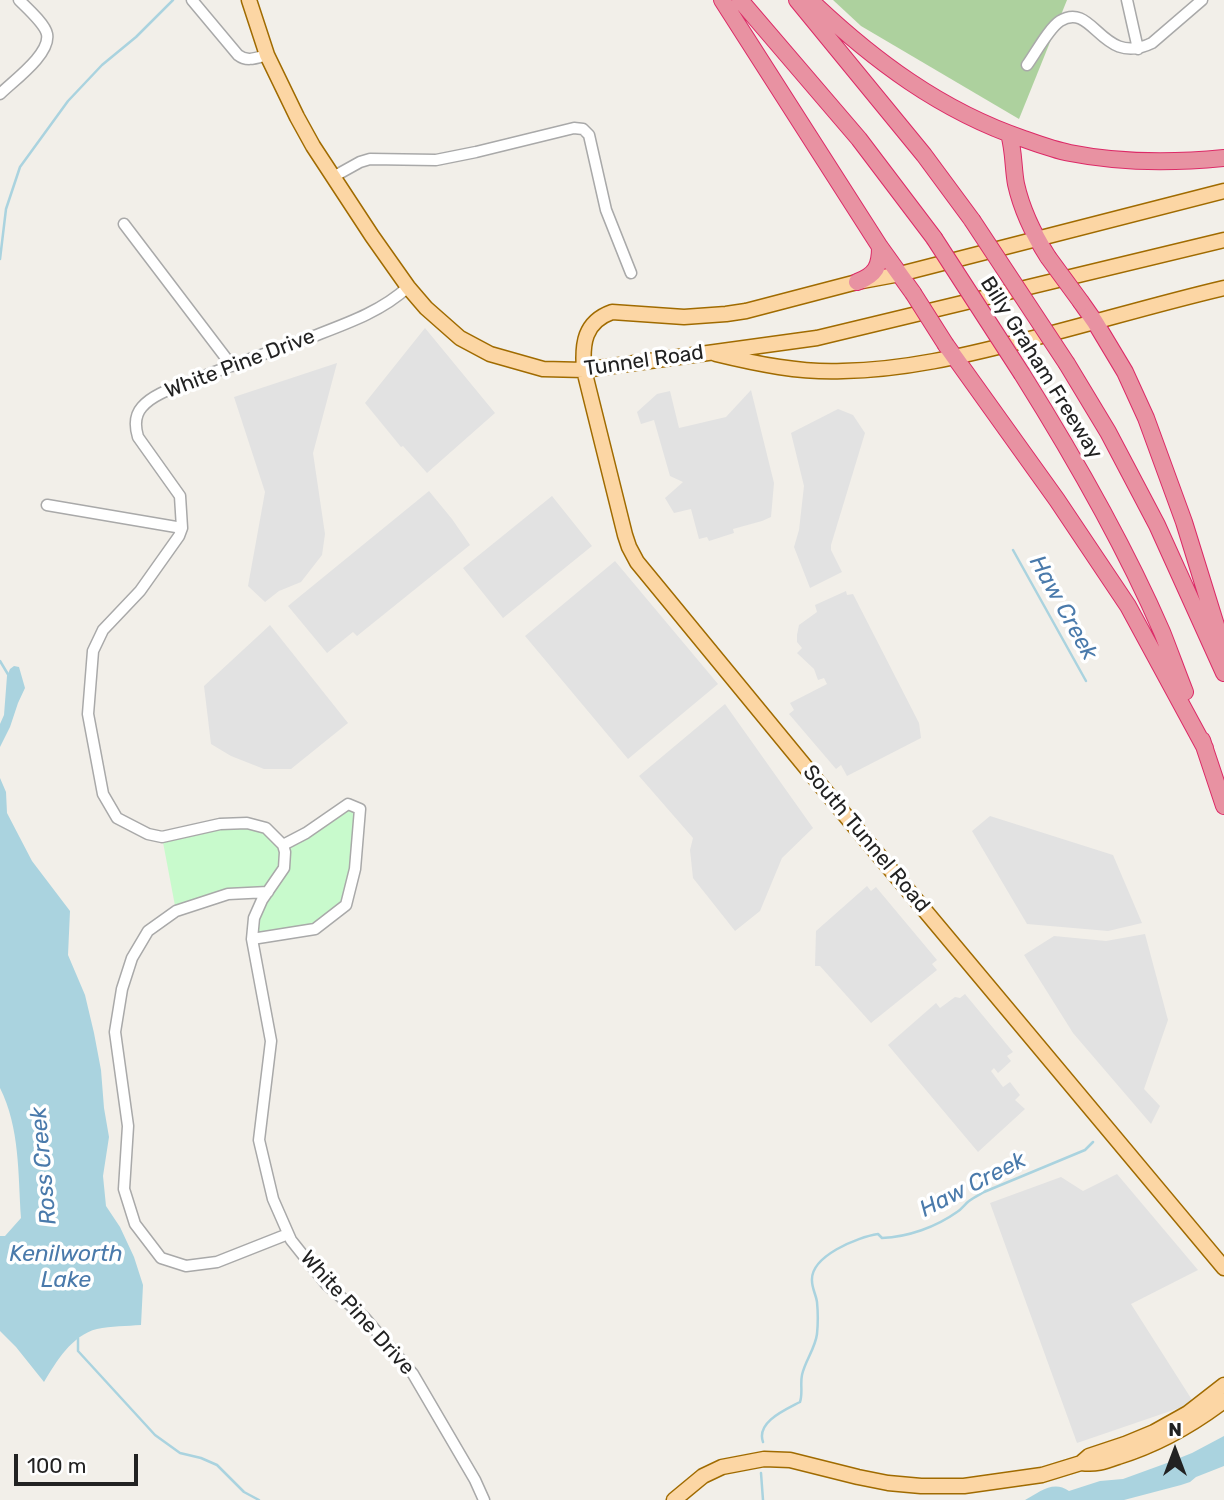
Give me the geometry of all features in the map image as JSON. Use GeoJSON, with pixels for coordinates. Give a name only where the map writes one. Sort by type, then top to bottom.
{"type":"FeatureCollection","features":[{"type":"Feature","properties":{"kind":"highway"},"geometry":{"type":"LineString","coordinates":[[722,0],[880,247],[1128,606],[1205,748]]}},
{"type":"Feature","properties":{"kind":"highway","name":"Billy Graham Freeway"},"geometry":{"type":"LineString","coordinates":[[740,0],[859,139],[934,238],[1071,453],[1118,539],[1162,633],[1224,806]]}},
{"type":"Feature","properties":{"kind":"highway","name":"Billy Graham Freeway"},"geometry":{"type":"LineString","coordinates":[[797,0],[917,146],[972,220],[1067,364],[1108,432],[1157,524],[1224,673]]}},
{"type":"Feature","properties":{"kind":"highway"},"geometry":{"type":"LineString","coordinates":[[810,0],[887,67],[918,88],[967,116],[1009,134],[1068,152],[1107,158],[1179,162],[1224,158]]}},
{"type":"Feature","properties":{"kind":"highway"},"geometry":{"type":"LineString","coordinates":[[1009,134],[1021,204],[1036,239],[1095,322],[1125,372],[1146,418],[1184,522],[1224,651]]}},
{"type":"Feature","properties":{"kind":"highway"},"geometry":{"type":"LineString","coordinates":[[857,282],[874,272],[880,259],[880,247]]}},
{"type":"Feature","properties":{"kind":"main road","name":"Tunnel Road"},"geometry":{"type":"LineString","coordinates":[[249,0],[267,55],[313,146],[408,287],[426,308],[460,338],[490,354],[543,369],[584,370],[817,338],[1224,240]]}},
{"type":"Feature","properties":{"kind":"main road","name":"South Tunnel Road"},"geometry":{"type":"LineString","coordinates":[[1224,191],[746,311],[707,317],[662,317],[612,312],[604,315],[589,329],[584,344],[584,370],[625,535],[637,562],[1224,1268]]}},
{"type":"Feature","properties":{"kind":"main road"},"geometry":{"type":"LineString","coordinates":[[708,352],[744,361],[841,372],[880,369],[1095,322],[1224,288]]}},
{"type":"Feature","properties":{"kind":"main road"},"geometry":{"type":"LineString","coordinates":[[674,1500],[703,1476],[722,1467],[764,1459],[790,1460],[888,1483],[943,1487],[1042,1475],[1081,1463],[1089,1456],[1132,1441],[1174,1421],[1224,1385]]}},
{"type":"Feature","properties":{"kind":"main road"},"geometry":{"type":"LineString","coordinates":[[1081,1463],[1092,1465],[1103,1462],[1163,1440],[1197,1421],[1224,1401]]}},
{"type":"Feature","properties":{"kind":"street"},"geometry":{"type":"LineString","coordinates":[[0,94],[42,54],[46,44],[47,33],[19,0]]}},
{"type":"Feature","properties":{"kind":"street"},"geometry":{"type":"LineString","coordinates":[[192,0],[243,59],[267,55]]}},
{"type":"Feature","properties":{"kind":"street"},"geometry":{"type":"LineString","coordinates":[[1128,0],[1138,48]]}},
{"type":"Feature","properties":{"kind":"street"},"geometry":{"type":"LineString","coordinates":[[1027,65],[1058,22],[1067,18],[1081,19],[1089,23],[1111,44],[1130,50],[1152,43],[1202,0]]}},
{"type":"Feature","properties":{"kind":"street"},"geometry":{"type":"LineString","coordinates":[[334,177],[370,159],[436,160],[574,128],[583,129],[589,135],[606,210],[631,273]]}},
{"type":"Feature","properties":{"kind":"street"},"geometry":{"type":"LineString","coordinates":[[124,224],[232,366]]}},
{"type":"Feature","properties":{"kind":"street","name":"White Pine Drive"},"geometry":{"type":"LineString","coordinates":[[182,528],[180,496],[138,437],[135,428],[136,416],[141,408],[153,397],[372,313],[395,299],[408,287]]}},
{"type":"Feature","properties":{"kind":"street"},"geometry":{"type":"LineString","coordinates":[[47,505],[182,528],[140,591],[103,630],[93,651],[88,714],[103,794],[117,818],[148,834],[162,837],[220,824],[247,823],[266,828],[283,845],[306,833],[348,804],[360,809],[355,869],[346,905],[315,929],[252,939]]}},
{"type":"Feature","properties":{"kind":"street","name":"White Pine Drive"},"geometry":{"type":"LineString","coordinates":[[283,845],[284,867],[254,918],[252,939],[271,1041],[259,1140],[273,1199],[288,1234],[326,1284],[365,1318],[413,1374],[475,1479],[484,1500]]}},
{"type":"Feature","properties":{"kind":"street"},"geometry":{"type":"LineString","coordinates":[[268,892],[229,894],[176,911],[148,931],[132,958],[122,989],[115,1032],[128,1126],[124,1189],[135,1224],[161,1258],[186,1266],[217,1262],[288,1234]]}},
{"type":"Feature","properties":{"kind":"green space"},"geometry":{"type":"Polygon","coordinates":[[[833,0],[1067,0],[1019,119],[861,26],[833,0]]]}},
{"type":"Feature","properties":{"kind":"green space"},"geometry":{"type":"Polygon","coordinates":[[[348,804],[360,809],[346,905],[315,929],[252,939],[261,891],[176,911],[162,837],[220,824],[266,828],[283,845],[348,804]]]}},
{"type":"Feature","properties":{"kind":"shaded area"},"geometry":{"type":"Polygon","coordinates":[[[425,328],[495,413],[427,473],[403,446],[401,447],[365,403],[425,328]]]}},
{"type":"Feature","properties":{"kind":"shaded area"},"geometry":{"type":"Polygon","coordinates":[[[337,363],[313,453],[325,534],[322,555],[301,582],[279,591],[265,602],[248,586],[265,492],[234,397],[337,363]]]}},
{"type":"Feature","properties":{"kind":"shaded area"},"geometry":{"type":"Polygon","coordinates":[[[751,390],[774,483],[771,517],[733,529],[734,533],[709,541],[707,537],[699,539],[691,509],[674,513],[665,498],[683,482],[670,476],[654,420],[641,424],[637,412],[657,394],[670,391],[679,428],[726,417],[751,390]]]}},
{"type":"Feature","properties":{"kind":"shaded area"},"geometry":{"type":"Polygon","coordinates":[[[838,409],[853,415],[865,433],[831,545],[842,572],[810,588],[794,547],[799,530],[804,486],[791,433],[838,409]]]}},
{"type":"Feature","properties":{"kind":"shaded area"},"geometry":{"type":"Polygon","coordinates":[[[429,491],[470,545],[357,636],[353,632],[327,653],[288,606],[429,491]]]}},
{"type":"Feature","properties":{"kind":"shaded area"},"geometry":{"type":"Polygon","coordinates":[[[552,496],[592,546],[503,618],[463,568],[552,496]]]}},
{"type":"Feature","properties":{"kind":"shaded area"},"geometry":{"type":"Polygon","coordinates":[[[615,561],[718,684],[628,759],[525,636],[615,561]]]}},
{"type":"Feature","properties":{"kind":"shaded area"},"geometry":{"type":"Polygon","coordinates":[[[846,591],[847,595],[853,594],[919,723],[921,738],[847,776],[841,765],[836,769],[789,714],[794,710],[790,703],[827,684],[824,678],[818,680],[814,669],[797,653],[802,648],[797,642],[799,625],[817,612],[815,605],[846,591]]]}},
{"type":"Feature","properties":{"kind":"shaded area"},"geometry":{"type":"Polygon","coordinates":[[[270,625],[348,723],[291,769],[264,769],[231,756],[211,744],[204,686],[270,625]]]}},
{"type":"Feature","properties":{"kind":"shaded area"},"geometry":{"type":"Polygon","coordinates":[[[725,704],[813,828],[782,858],[760,911],[735,931],[693,878],[690,850],[693,838],[639,776],[725,704]]]}},
{"type":"Feature","properties":{"kind":"shaded area"},"geometry":{"type":"Polygon","coordinates":[[[990,816],[1113,855],[1142,923],[1108,931],[1027,924],[972,831],[990,816]]]}},
{"type":"Feature","properties":{"kind":"shaded area"},"geometry":{"type":"Polygon","coordinates":[[[867,886],[871,891],[876,887],[937,960],[932,964],[937,970],[871,1023],[820,966],[815,966],[816,931],[867,886]]]}},
{"type":"Feature","properties":{"kind":"shaded area"},"geometry":{"type":"Polygon","coordinates":[[[1145,934],[1168,1020],[1144,1089],[1160,1106],[1151,1124],[1073,1033],[1024,955],[1054,936],[1106,941],[1145,934]]]}},
{"type":"Feature","properties":{"kind":"shaded area"},"geometry":{"type":"Polygon","coordinates":[[[965,994],[1013,1052],[1007,1056],[1011,1061],[998,1073],[994,1068],[991,1071],[1003,1087],[1010,1082],[1020,1095],[1015,1100],[1025,1109],[978,1152],[888,1045],[936,1003],[940,1008],[955,997],[960,998],[965,994]]]}},
{"type":"Feature","properties":{"kind":"shaded area"},"geometry":{"type":"Polygon","coordinates":[[[1117,1174],[1198,1270],[1131,1304],[1194,1403],[1077,1443],[990,1203],[1061,1177],[1083,1191],[1117,1174]]]}},
{"type":"Feature","properties":{"kind":"water"},"geometry":{"type":"Polygon","coordinates":[[[14,666],[19,667],[25,688],[0,747],[0,724],[4,715],[7,676],[14,666]]]}},
{"type":"Feature","properties":{"kind":"water","name":"Kenilworth Lake"},"geometry":{"type":"Polygon","coordinates":[[[0,778],[6,792],[7,813],[32,861],[70,911],[68,955],[85,995],[101,1070],[109,1137],[103,1176],[106,1206],[120,1227],[143,1285],[141,1325],[108,1327],[88,1332],[72,1343],[44,1382],[0,1331],[0,1236],[5,1236],[21,1218],[15,1135],[7,1103],[0,1088],[0,778]]]}},
{"type":"Feature","properties":{"kind":"water"},"geometry":{"type":"Polygon","coordinates":[[[1224,1436],[1224,1466],[1181,1485],[1124,1500],[1025,1500],[1052,1487],[1069,1491],[1100,1481],[1123,1479],[1192,1453],[1224,1436]]]}},
{"type":"Feature","properties":{"kind":"waterway","name":"Ross Creek"},"geometry":{"type":"LineString","coordinates":[[0,259],[6,209],[20,167],[68,101],[102,65],[136,37],[173,0]]}},
{"type":"Feature","properties":{"kind":"waterway","name":"Haw Creek"},"geometry":{"type":"LineString","coordinates":[[1013,550],[1086,681]]}},
{"type":"Feature","properties":{"kind":"waterway","name":"Ross Creek"},"geometry":{"type":"LineString","coordinates":[[0,661],[9,676]]}},
{"type":"Feature","properties":{"kind":"waterway","name":"Haw Creek"},"geometry":{"type":"LineString","coordinates":[[763,1442],[762,1435],[768,1423],[800,1402],[802,1375],[817,1334],[813,1272],[827,1256],[869,1236],[878,1234],[882,1238],[892,1237],[931,1227],[984,1192],[1085,1150],[1093,1142]]}},
{"type":"Feature","properties":{"kind":"waterway","name":"Ross Creek"},"geometry":{"type":"LineString","coordinates":[[78,1338],[78,1351],[155,1435],[180,1453],[217,1465],[244,1492],[259,1500]]}},
{"type":"Feature","properties":{"kind":"waterway","name":"Haw Creek"},"geometry":{"type":"LineString","coordinates":[[761,1473],[763,1500]]}}]}
